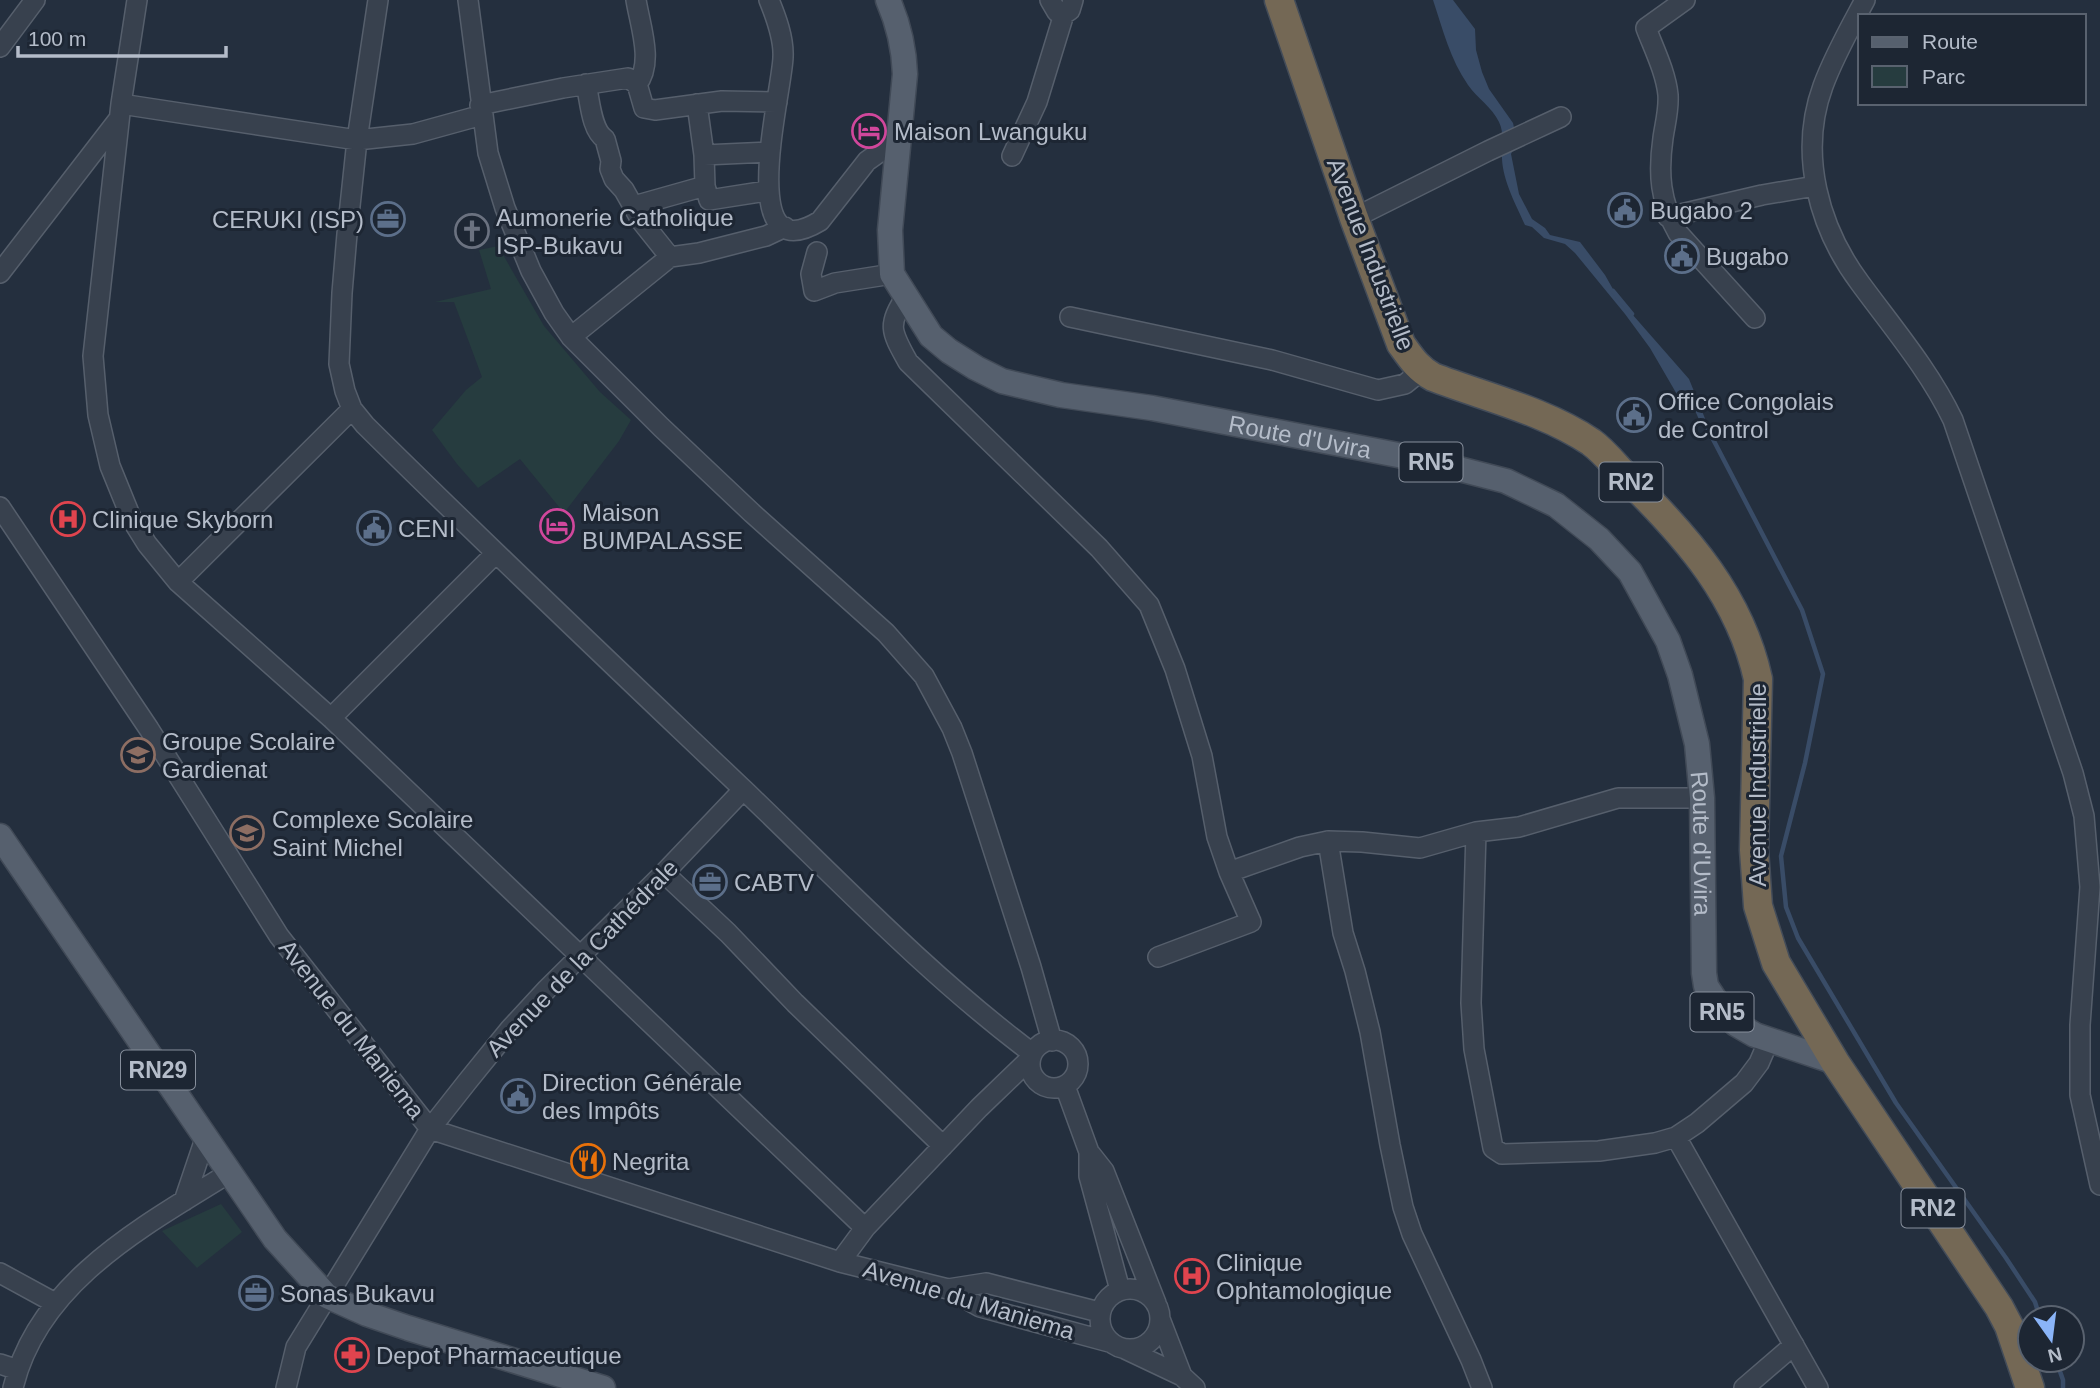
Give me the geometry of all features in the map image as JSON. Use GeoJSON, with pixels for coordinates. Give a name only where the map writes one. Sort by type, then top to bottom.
{"type":"FeatureCollection","features":[{"type":"Feature","properties":{"kind":"highway","name":"Avenue Industrielle"},"geometry":{"type":"LineString","coordinates":[[1279,0],[1354,218],[1401,344],[1421,371],[1564,426],[1593,443],[1660,510],[1732,605],[1753,655],[1758,679],[1754,850],[1758,906],[1776,963],[1835,1062],[1999,1307],[2016,1348]]}},
{"type":"Feature","properties":{"kind":"main road","name":"Route d'Uvira"},"geometry":{"type":"LineString","coordinates":[[888,0],[900,29],[905,74],[890,230],[892,274],[931,336],[976,368],[1002,381],[1061,395],[1152,408],[1424,460],[1506,481],[1556,505],[1598,539],[1630,572],[1668,641],[1680,675],[1695,733],[1702,798],[1706,986],[1723,1013],[1736,1024],[1769,1040],[1835,1062]]}},
{"type":"Feature","properties":{"kind":"main road","name":"RN29"},"geometry":{"type":"LineString","coordinates":[[0,836],[275,1239],[327,1296],[367,1314],[564,1383],[603,1388]]}},
{"type":"Feature","properties":{"kind":"street"},"geometry":{"type":"LineString","coordinates":[[0,47],[35,0]]}},
{"type":"Feature","properties":{"kind":"street"},"geometry":{"type":"LineString","coordinates":[[137,0],[120,111],[93,356],[98,415],[110,466],[132,520],[146,544],[178,582],[331,718],[865,1228]]}},
{"type":"Feature","properties":{"kind":"street"},"geometry":{"type":"LineString","coordinates":[[378,0],[358,140],[342,293],[339,364],[352,409],[495,554],[860,904],[1031,1056],[1032,1074],[1042,1086],[1065,1086],[1077,1073],[1077,1056],[1066,1043],[1042,1043],[1031,1056],[865,1228],[840,1262]]}},
{"type":"Feature","properties":{"kind":"street"},"geometry":{"type":"LineString","coordinates":[[468,0],[488,153],[505,208],[531,271],[554,313],[570,337],[752,513],[886,633],[924,676],[962,753],[1052,1041]]}},
{"type":"Feature","properties":{"kind":"street"},"geometry":{"type":"LineString","coordinates":[[636,0],[645,58],[644,76],[637,84]]}},
{"type":"Feature","properties":{"kind":"street"},"geometry":{"type":"LineString","coordinates":[[769,0],[780,32],[784,55],[770,152],[768,191],[776,222],[795,229],[809,227],[820,221],[867,161],[898,139]]}},
{"type":"Feature","properties":{"kind":"street"},"geometry":{"type":"LineString","coordinates":[[1685,0],[1646,28],[1668,93],[1660,173],[1662,197],[1668,217],[1678,233],[1755,318]]}},
{"type":"Feature","properties":{"kind":"street"},"geometry":{"type":"LineString","coordinates":[[1865,0],[1837,51],[1821,89],[1812,156],[1815,186],[1827,227],[1844,261],[1922,366],[1953,421],[2073,773],[2084,816],[2095,887],[2079,1065],[2082,1105],[2100,1185]]}},
{"type":"Feature","properties":{"kind":"street"},"geometry":{"type":"LineString","coordinates":[[1012,156],[1037,102],[1062,4]]}},
{"type":"Feature","properties":{"kind":"street"},"geometry":{"type":"LineString","coordinates":[[120,111],[358,140],[413,134],[481,110],[586,84],[628,78],[637,84],[644,108],[662,110],[722,101],[777,102]]}},
{"type":"Feature","properties":{"kind":"street"},"geometry":{"type":"LineString","coordinates":[[586,84],[597,130],[601,138],[605,139],[614,179],[624,190],[642,222],[670,257]]}},
{"type":"Feature","properties":{"kind":"street"},"geometry":{"type":"LineString","coordinates":[[697,104],[705,186],[709,200],[768,191]]}},
{"type":"Feature","properties":{"kind":"street"},"geometry":{"type":"LineString","coordinates":[[0,273],[120,111]]}},
{"type":"Feature","properties":{"kind":"street"},"geometry":{"type":"LineString","coordinates":[[1354,218],[1488,150],[1561,117]]}},
{"type":"Feature","properties":{"kind":"street"},"geometry":{"type":"LineString","coordinates":[[704,155],[770,152]]}},
{"type":"Feature","properties":{"kind":"street"},"geometry":{"type":"LineString","coordinates":[[634,206],[705,186]]}},
{"type":"Feature","properties":{"kind":"street"},"geometry":{"type":"LineString","coordinates":[[1668,217],[1762,195],[1815,186]]}},
{"type":"Feature","properties":{"kind":"street"},"geometry":{"type":"LineString","coordinates":[[570,337],[670,257],[699,253],[766,236],[785,227]]}},
{"type":"Feature","properties":{"kind":"street"},"geometry":{"type":"LineString","coordinates":[[817,252],[811,274],[814,291],[835,283],[892,274]]}},
{"type":"Feature","properties":{"kind":"street"},"geometry":{"type":"LineString","coordinates":[[906,297],[893,315],[894,334],[908,362],[1099,548],[1149,605],[1175,669],[1202,756],[1217,837],[1251,922],[1158,957]]}},
{"type":"Feature","properties":{"kind":"street"},"geometry":{"type":"LineString","coordinates":[[1070,317],[1272,360],[1378,390],[1405,384],[1421,371]]}},
{"type":"Feature","properties":{"kind":"street"},"geometry":{"type":"LineString","coordinates":[[178,582],[352,409]]}},
{"type":"Feature","properties":{"kind":"street","name":"Avenue du Maniema"},"geometry":{"type":"LineString","coordinates":[[0,507],[149,729],[279,936],[430,1129],[840,1262],[948,1289],[980,1307],[1117,1345],[1189,1382]]}},
{"type":"Feature","properties":{"kind":"street"},"geometry":{"type":"LineString","coordinates":[[331,718],[495,554]]}},
{"type":"Feature","properties":{"kind":"street","name":"Avenue de la Cathédrale"},"geometry":{"type":"LineString","coordinates":[[286,1388],[296,1347],[430,1129],[510,1030],[743,790]]}},
{"type":"Feature","properties":{"kind":"street"},"geometry":{"type":"LineString","coordinates":[[1229,872],[1300,847],[1328,841],[1420,848],[1476,832],[1519,827],[1618,797],[1702,798]]}},
{"type":"Feature","properties":{"kind":"street"},"geometry":{"type":"LineString","coordinates":[[1476,832],[1471,1003],[1474,1049],[1493,1147],[1502,1154],[1599,1151],[1655,1143],[1676,1137],[1744,1083],[1759,1063],[1769,1040]]}},
{"type":"Feature","properties":{"kind":"street"},"geometry":{"type":"LineString","coordinates":[[1328,841],[1343,933],[1370,1032],[1404,1207],[1412,1234],[1482,1388]]}},
{"type":"Feature","properties":{"kind":"street"},"geometry":{"type":"LineString","coordinates":[[664,873],[943,1146]]}},
{"type":"Feature","properties":{"kind":"street"},"geometry":{"type":"LineString","coordinates":[[1065,1086],[1089,1152],[1104,1171],[1158,1311],[1189,1382]]}},
{"type":"Feature","properties":{"kind":"street"},"geometry":{"type":"LineString","coordinates":[[1676,1137],[1818,1388]]}},
{"type":"Feature","properties":{"kind":"street"},"geometry":{"type":"LineString","coordinates":[[184,1201],[205,1139]]}},
{"type":"Feature","properties":{"kind":"street"},"geometry":{"type":"LineString","coordinates":[[1089,1152],[1089,1176],[1120,1290]]}},
{"type":"Feature","properties":{"kind":"street"},"geometry":{"type":"LineString","coordinates":[[10,1374],[55,1303],[86,1272],[122,1241],[229,1173]]}},
{"type":"Feature","properties":{"kind":"street"},"geometry":{"type":"LineString","coordinates":[[0,1273],[55,1303]]}},
{"type":"Feature","properties":{"kind":"street"},"geometry":{"type":"LineString","coordinates":[[948,1289],[986,1283],[1100,1312]]}},
{"type":"Feature","properties":{"kind":"street"},"geometry":{"type":"LineString","coordinates":[[1120,1290],[1142,1291],[1158,1311],[1157,1333],[1147,1344],[1117,1345],[1101,1331],[1102,1305],[1111,1294],[1120,1290]]}},
{"type":"Feature","properties":{"kind":"street"},"geometry":{"type":"LineString","coordinates":[[1744,1388],[1794,1345]]}},
{"type":"Feature","properties":{"kind":"green space"},"geometry":{"type":"Polygon","coordinates":[[[498,246],[544,326],[600,392],[631,420],[619,441],[564,513],[520,459],[478,488],[432,430],[466,390],[482,377],[454,302],[435,302],[491,289],[479,250],[498,246]]]}},
{"type":"Feature","properties":{"kind":"green space"},"geometry":{"type":"Polygon","coordinates":[[[221,1204],[242,1232],[197,1268],[162,1231],[221,1204]]]}},
{"type":"Feature","properties":{"kind":"water"},"geometry":{"type":"Polygon","coordinates":[[[1433,0],[1453,0],[1475,29],[1476,50],[1482,72],[1489,89],[1513,123],[1517,141],[1511,154],[1519,194],[1532,219],[1550,235],[1580,242],[1605,275],[1618,298],[1689,379],[1706,421],[1701,424],[1693,406],[1682,403],[1650,348],[1575,253],[1565,244],[1544,238],[1532,227],[1525,225],[1505,176],[1499,122],[1472,90],[1456,65],[1433,0]]]}},
{"type":"Feature","properties":{"kind":"waterway"},"geometry":{"type":"LineString","coordinates":[[1613,291],[1632,314]]}},
{"type":"Feature","properties":{"kind":"waterway"},"geometry":{"type":"LineString","coordinates":[[1703,420],[1802,610],[1823,674],[1805,763],[1781,856],[1786,907],[1798,938],[1896,1103],[2036,1304]]}},
{"type":"Feature","properties":{"kind":"waterway"},"geometry":{"type":"LineString","coordinates":[[2061,1374],[2063,1388]]}},
{"type":"Feature","properties":{"kind":"place","name":"Maison Lwanguku"},"geometry":{"type":"Point","coordinates":[869,131]}},
{"type":"Feature","properties":{"kind":"place","name":"Bugabo 2"},"geometry":{"type":"Point","coordinates":[1625,210]}},
{"type":"Feature","properties":{"kind":"place","name":"CERUKI (ISP)"},"geometry":{"type":"Point","coordinates":[388,219]}},
{"type":"Feature","properties":{"kind":"place","name":"Aumonerie Catholique ISP-Bukavu"},"geometry":{"type":"Point","coordinates":[472,231]}},
{"type":"Feature","properties":{"kind":"place","name":"Bugabo"},"geometry":{"type":"Point","coordinates":[1682,256]}},
{"type":"Feature","properties":{"kind":"place","name":"Office Congolais de Control"},"geometry":{"type":"Point","coordinates":[1634,415]}},
{"type":"Feature","properties":{"kind":"place","name":"Clinique Skyborn"},"geometry":{"type":"Point","coordinates":[68,519]}},
{"type":"Feature","properties":{"kind":"place","name":"Maison BUMPALASSE"},"geometry":{"type":"Point","coordinates":[557,526]}},
{"type":"Feature","properties":{"kind":"place","name":"CENI"},"geometry":{"type":"Point","coordinates":[374,528]}},
{"type":"Feature","properties":{"kind":"place","name":"Groupe Scolaire Gardienat"},"geometry":{"type":"Point","coordinates":[138,755]}},
{"type":"Feature","properties":{"kind":"place","name":"Complexe Scolaire Saint Michel"},"geometry":{"type":"Point","coordinates":[247,833]}},
{"type":"Feature","properties":{"kind":"place","name":"CABTV"},"geometry":{"type":"Point","coordinates":[710,882]}},
{"type":"Feature","properties":{"kind":"place","name":"Direction Générale des Impôts"},"geometry":{"type":"Point","coordinates":[518,1096]}},
{"type":"Feature","properties":{"kind":"place","name":"Negrita"},"geometry":{"type":"Point","coordinates":[588,1161]}},
{"type":"Feature","properties":{"kind":"place","name":"Clinique Ophtamologique"},"geometry":{"type":"Point","coordinates":[1192,1276]}},
{"type":"Feature","properties":{"kind":"place","name":"Sonas Bukavu"},"geometry":{"type":"Point","coordinates":[256,1293]}},
{"type":"Feature","properties":{"kind":"place","name":"Depot Pharmaceutique"},"geometry":{"type":"Point","coordinates":[352,1355]}}]}
